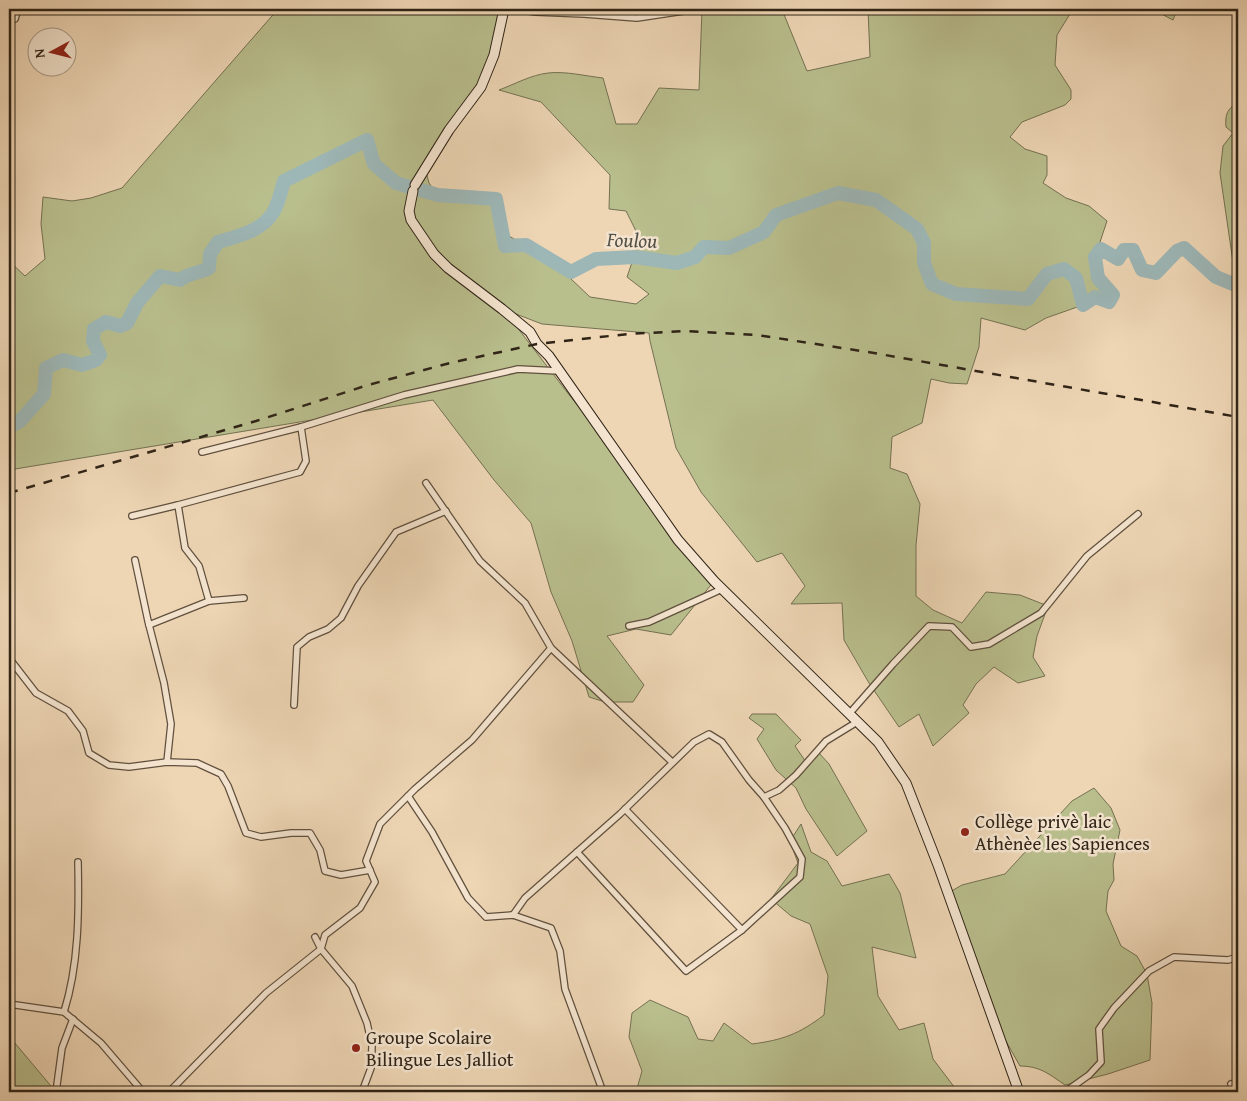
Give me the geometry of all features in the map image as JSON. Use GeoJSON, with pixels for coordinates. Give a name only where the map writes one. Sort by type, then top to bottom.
{"type":"FeatureCollection","features":[{"type":"Feature","properties":{"kind":"street"},"geometry":{"type":"LineString","coordinates":[[15,18],[18,9]]}},
{"type":"Feature","properties":{"kind":"street"},"geometry":{"type":"LineString","coordinates":[[504,9],[494,55],[481,87],[449,130],[414,188],[409,211],[411,220],[434,254],[448,268],[502,308],[530,332],[537,344],[549,356],[678,540],[722,589],[878,742],[906,783],[938,865],[1019,1092]]}},
{"type":"Feature","properties":{"kind":"street"},"geometry":{"type":"LineString","coordinates":[[516,9],[535,12],[636,18],[698,9]]}},
{"type":"Feature","properties":{"kind":"street"},"geometry":{"type":"LineString","coordinates":[[202,452],[301,427],[404,395],[518,369],[559,371]]}},
{"type":"Feature","properties":{"kind":"street"},"geometry":{"type":"LineString","coordinates":[[132,516],[300,472],[306,461],[301,427]]}},
{"type":"Feature","properties":{"kind":"street"},"geometry":{"type":"LineString","coordinates":[[426,483],[480,561],[525,603],[551,648],[672,762]]}},
{"type":"Feature","properties":{"kind":"street"},"geometry":{"type":"LineString","coordinates":[[178,505],[185,548],[199,566],[209,601]]}},
{"type":"Feature","properties":{"kind":"street"},"geometry":{"type":"LineString","coordinates":[[294,705],[297,647],[309,637],[328,629],[341,618],[358,586],[396,532],[446,512]]}},
{"type":"Feature","properties":{"kind":"street"},"geometry":{"type":"LineString","coordinates":[[849,714],[929,626],[952,628],[971,647],[989,644],[1041,613],[1087,556],[1138,514]]}},
{"type":"Feature","properties":{"kind":"street"},"geometry":{"type":"LineString","coordinates":[[136,560],[149,624],[164,683],[171,724],[167,762]]}},
{"type":"Feature","properties":{"kind":"street"},"geometry":{"type":"LineString","coordinates":[[629,626],[649,622],[722,589]]}},
{"type":"Feature","properties":{"kind":"street"},"geometry":{"type":"LineString","coordinates":[[149,624],[209,601],[244,598]]}},
{"type":"Feature","properties":{"kind":"street"},"geometry":{"type":"LineString","coordinates":[[169,1092],[266,993],[321,949],[324,935],[360,908],[375,882],[366,861],[380,824],[408,796],[472,740],[551,648]]}},
{"type":"Feature","properties":{"kind":"street"},"geometry":{"type":"LineString","coordinates":[[12,662],[36,693],[68,711],[83,731],[89,753],[110,765],[129,767],[167,762],[197,763],[221,774],[228,786],[246,833],[262,837],[291,833],[310,833],[320,850],[325,871],[341,876],[370,870]]}},
{"type":"Feature","properties":{"kind":"street"},"geometry":{"type":"LineString","coordinates":[[764,797],[779,790],[796,775],[826,741],[857,722]]}},
{"type":"Feature","properties":{"kind":"street"},"geometry":{"type":"LineString","coordinates":[[513,914],[525,898],[625,809],[672,762],[694,742],[709,734],[722,742],[749,780],[764,797],[785,828],[802,860],[800,877],[742,930],[686,971],[578,852]]}},
{"type":"Feature","properties":{"kind":"street"},"geometry":{"type":"LineString","coordinates":[[408,796],[432,832],[468,898],[486,916],[513,914],[551,928],[560,951],[565,988],[603,1092]]}},
{"type":"Feature","properties":{"kind":"street"},"geometry":{"type":"LineString","coordinates":[[625,809],[742,930]]}},
{"type":"Feature","properties":{"kind":"street"},"geometry":{"type":"LineString","coordinates":[[64,1012],[70,992],[75,956],[78,862]]}},
{"type":"Feature","properties":{"kind":"street"},"geometry":{"type":"LineString","coordinates":[[315,937],[321,949],[352,986],[367,1023],[372,1046],[371,1068],[362,1092]]}},
{"type":"Feature","properties":{"kind":"street"},"geometry":{"type":"LineString","coordinates":[[1065,1092],[1089,1075],[1102,1062],[1100,1029],[1114,1008],[1149,971],[1174,957],[1228,960],[1238,957]]}},
{"type":"Feature","properties":{"kind":"street"},"geometry":{"type":"LineString","coordinates":[[9,1004],[64,1012],[101,1043],[143,1092]]}},
{"type":"Feature","properties":{"kind":"street"},"geometry":{"type":"LineString","coordinates":[[56,1092],[62,1048],[73,1019]]}},
{"type":"Feature","properties":{"kind":"street"},"geometry":{"type":"LineString","coordinates":[[1231,1084],[1236,1092]]}},
{"type":"Feature","properties":{"kind":"green space"},"geometry":{"type":"Polygon","coordinates":[[[278,9],[504,9],[481,87],[425,168],[429,183],[438,195],[496,199],[503,214],[509,236],[571,272],[569,277],[590,297],[636,304],[649,294],[627,277],[640,239],[626,211],[609,209],[610,175],[541,102],[499,90],[529,78],[548,73],[569,73],[603,78],[616,124],[637,124],[659,88],[699,90],[702,9],[783,9],[807,71],[870,57],[868,9],[1073,9],[1057,35],[1055,65],[1071,90],[1071,99],[1065,105],[1022,122],[1010,137],[1025,149],[1047,156],[1047,175],[1043,183],[1066,198],[1089,206],[1107,221],[1095,257],[1098,278],[1113,295],[1109,302],[1095,298],[1083,305],[1046,318],[1025,330],[981,318],[979,347],[967,384],[931,379],[922,423],[892,437],[890,468],[907,474],[920,504],[916,545],[916,596],[933,610],[962,623],[986,592],[1020,595],[1048,606],[1037,636],[1033,657],[1045,676],[1018,683],[994,667],[976,684],[963,705],[969,713],[933,746],[919,714],[899,727],[869,683],[844,640],[842,603],[791,604],[805,586],[782,553],[757,562],[701,492],[676,448],[649,333],[542,324],[503,309],[570,396],[590,416],[714,581],[671,635],[636,629],[607,636],[644,685],[633,702],[605,702],[589,697],[572,641],[551,592],[531,523],[494,480],[433,400],[9,470],[9,261],[25,276],[45,259],[41,224],[43,197],[72,201],[91,198],[122,188],[278,9]]]}},
{"type":"Feature","properties":{"kind":"green space"},"geometry":{"type":"Polygon","coordinates":[[[1152,9],[1181,9],[1176,12],[1173,20],[1152,9]]]}},
{"type":"Feature","properties":{"kind":"green space"},"geometry":{"type":"Polygon","coordinates":[[[1238,73],[1238,262],[1233,262],[1220,173],[1223,146],[1233,133],[1226,127],[1226,119],[1229,110],[1237,103],[1235,74],[1238,73]]]}},
{"type":"Feature","properties":{"kind":"green space"},"geometry":{"type":"Polygon","coordinates":[[[752,714],[776,714],[801,740],[795,746],[806,762],[819,753],[829,764],[867,831],[837,856],[806,809],[796,788],[776,770],[757,739],[764,729],[749,718],[752,714]]]}},
{"type":"Feature","properties":{"kind":"green space"},"geometry":{"type":"Polygon","coordinates":[[[1094,788],[1111,808],[1120,830],[1113,864],[1114,880],[1108,891],[1106,911],[1121,946],[1137,956],[1147,974],[1152,1003],[1150,1060],[1108,1074],[1065,1085],[1039,1069],[1020,1066],[994,1020],[948,893],[962,885],[1005,874],[1072,801],[1094,788]]]}},
{"type":"Feature","properties":{"kind":"green space"},"geometry":{"type":"Polygon","coordinates":[[[801,824],[811,852],[827,861],[842,886],[889,874],[900,893],[916,958],[872,947],[878,996],[899,1030],[924,1023],[933,1059],[958,1092],[636,1092],[642,1071],[629,1037],[632,1013],[650,1000],[688,1017],[698,1039],[713,1041],[724,1023],[752,1044],[790,1035],[807,1027],[824,1015],[828,976],[810,924],[791,916],[771,899],[798,863],[790,841],[801,824]]]}},
{"type":"Feature","properties":{"kind":"green space"},"geometry":{"type":"Polygon","coordinates":[[[9,1036],[56,1092],[9,1092],[9,1036]]]}},
{"type":"Feature","properties":{"kind":"waterway","name":"Foulou"},"geometry":{"type":"LineString","coordinates":[[9,427],[20,421],[44,394],[46,368],[63,360],[82,365],[96,360],[100,355],[93,341],[94,329],[106,322],[120,326],[127,323],[137,303],[160,276],[180,280],[209,268],[210,254],[218,242],[249,232],[269,218],[277,204],[284,181],[367,140],[374,164],[396,183],[438,195],[496,199],[505,246],[526,245],[571,272],[596,259],[635,257],[677,263],[695,257],[704,247],[729,248],[764,232],[776,215],[838,193],[876,200],[917,229],[924,243],[924,263],[932,284],[956,294],[1028,299],[1047,274],[1064,269],[1076,278],[1083,305],[1095,297],[1109,302],[1113,295],[1098,278],[1095,257],[1101,249],[1118,259],[1124,250],[1133,250],[1142,270],[1156,273],[1177,251],[1184,248],[1216,277],[1238,286]]}},
{"type":"Feature","properties":{"kind":"railway"},"geometry":{"type":"LineString","coordinates":[[9,493],[256,421],[368,385],[450,363],[537,344],[628,334],[684,331],[757,335],[868,352],[1238,417]]}},
{"type":"Feature","properties":{"kind":"place","name":"Collège privè laic Athènèe les Sapiences"},"geometry":{"type":"Point","coordinates":[965,832]}},
{"type":"Feature","properties":{"kind":"place","name":"Groupe Scolaire Bilingue Les Jalliot"},"geometry":{"type":"Point","coordinates":[356,1048]}}]}
